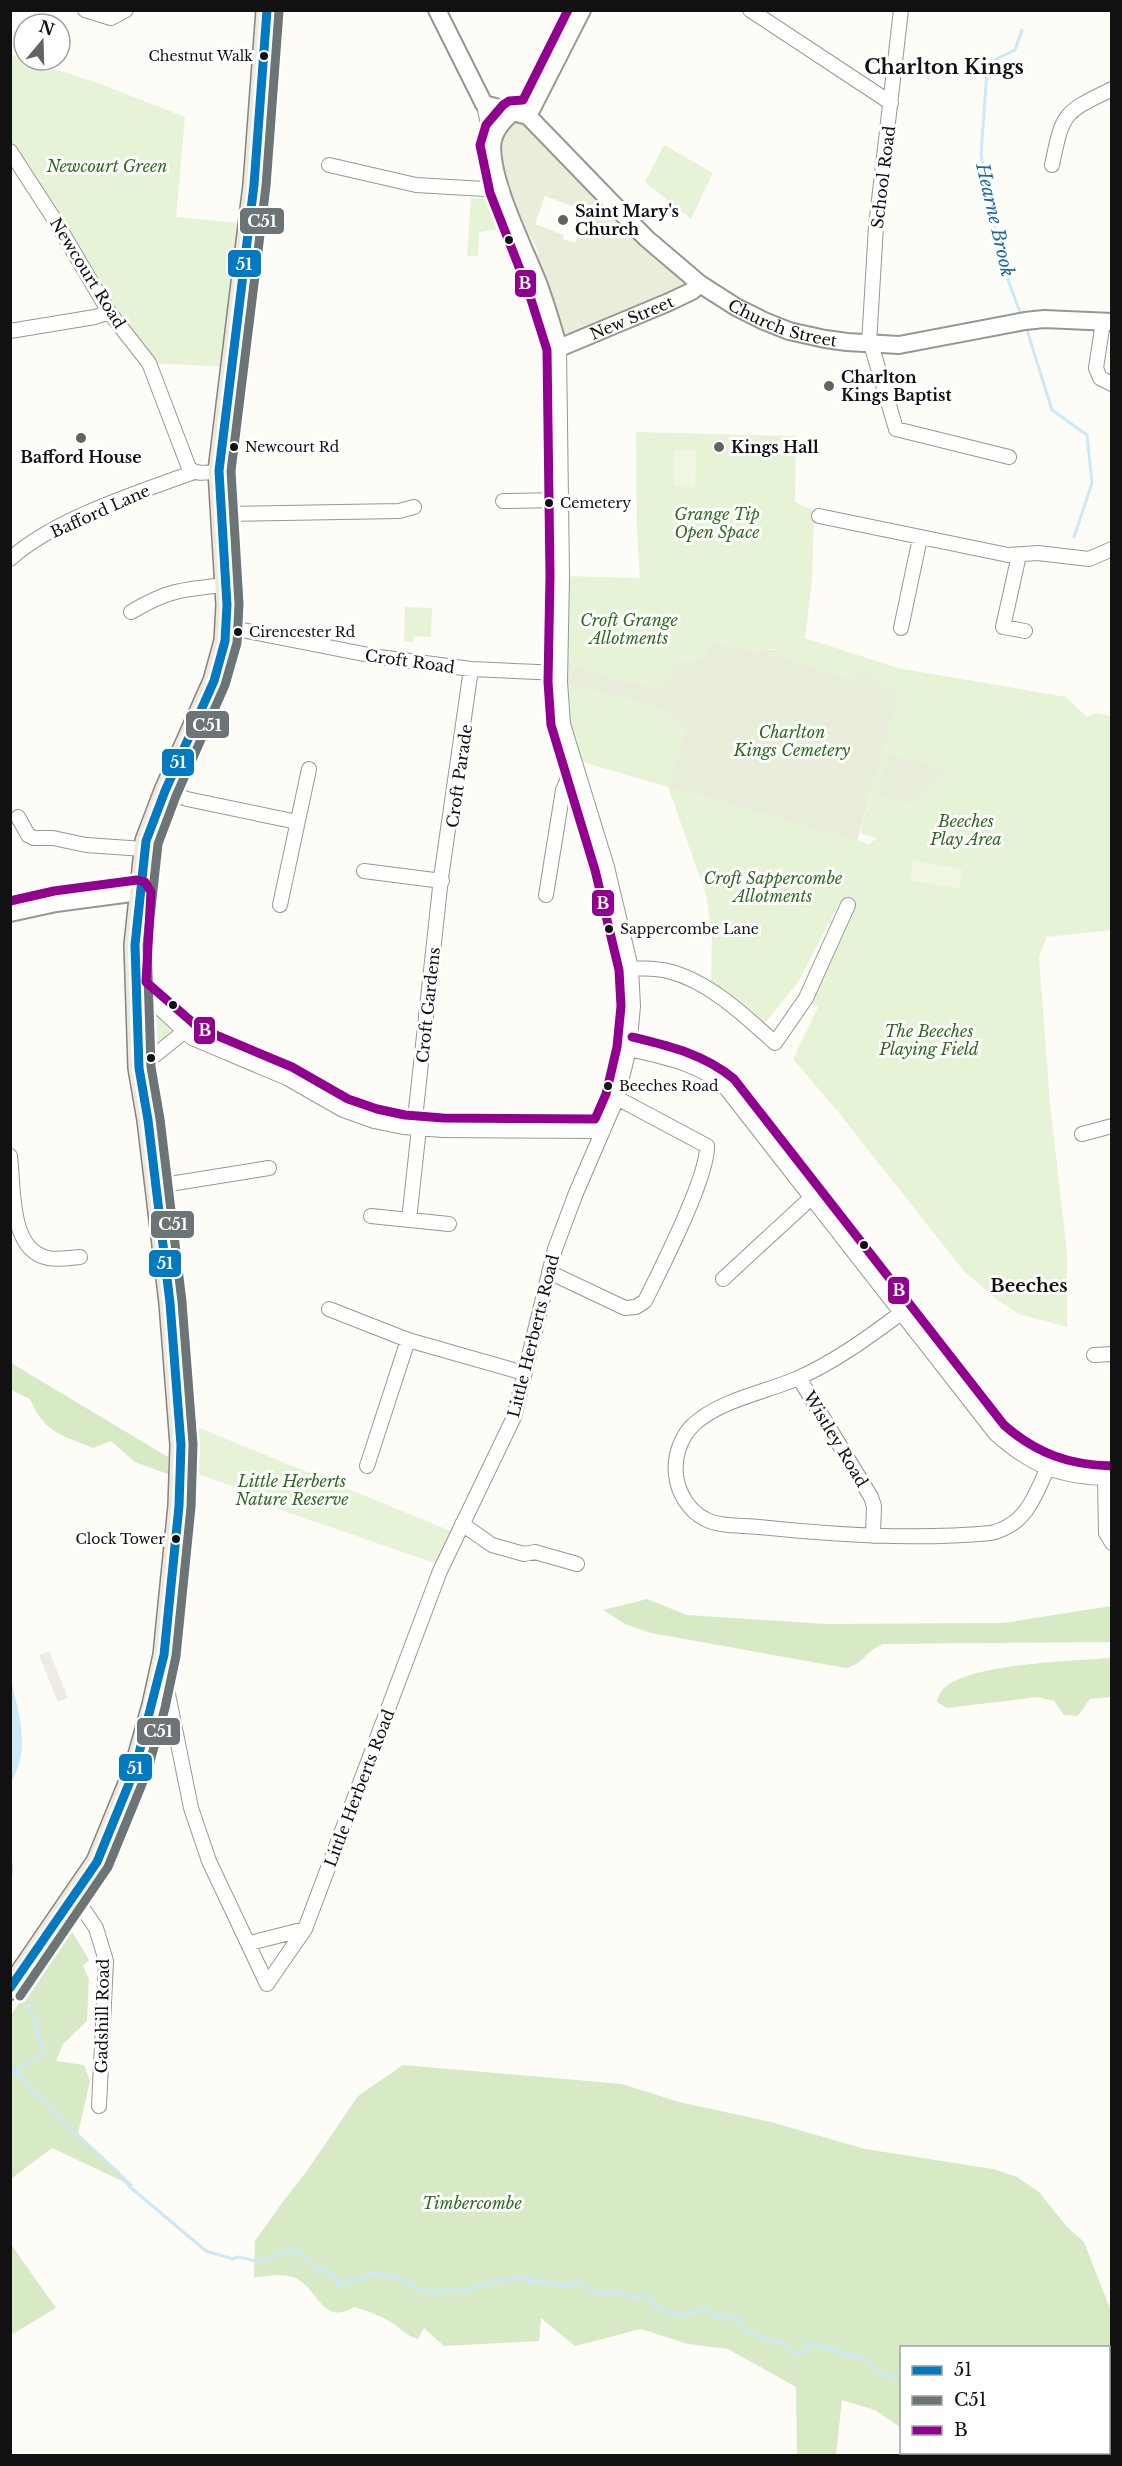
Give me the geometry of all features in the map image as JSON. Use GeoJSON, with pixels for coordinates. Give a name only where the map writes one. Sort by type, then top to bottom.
{"type":"FeatureCollection","features":[{"type":"Feature","properties":{"kind":"main road"},"geometry":{"type":"LineString","coordinates":[[10,1989],[97,1862],[122,1803],[147,1729],[167,1624],[182,1464],[170,1303],[157,1186],[139,1068],[134,988],[135,945],[144,849],[165,791],[214,681],[222,657],[227,627],[219,471],[254,184],[267,10]]}},
{"type":"Feature","properties":{"kind":"street"},"geometry":{"type":"LineString","coordinates":[[85,10],[111,18],[126,10]]}},
{"type":"Feature","properties":{"kind":"street"},"geometry":{"type":"LineString","coordinates":[[437,10],[484,104],[502,190],[560,348]]}},
{"type":"Feature","properties":{"kind":"street"},"geometry":{"type":"LineString","coordinates":[[492,145],[496,131],[520,114],[582,10]]}},
{"type":"Feature","properties":{"kind":"street"},"geometry":{"type":"LineString","coordinates":[[750,10],[891,103]]}},
{"type":"Feature","properties":{"kind":"street","name":"School Road"},"geometry":{"type":"LineString","coordinates":[[901,10],[876,226],[870,344],[896,429],[1009,457]]}},
{"type":"Feature","properties":{"kind":"street"},"geometry":{"type":"LineString","coordinates":[[1052,165],[1059,130],[1065,118],[1083,104],[1112,89]]}},
{"type":"Feature","properties":{"kind":"street"},"geometry":{"type":"LineString","coordinates":[[484,104],[520,114]]}},
{"type":"Feature","properties":{"kind":"street","name":"Church Street"},"geometry":{"type":"LineString","coordinates":[[520,114],[623,216],[700,284],[736,307],[789,330],[836,340],[899,345],[1044,319],[1107,322]]}},
{"type":"Feature","properties":{"kind":"street","name":"Newcourt Road"},"geometry":{"type":"LineString","coordinates":[[10,151],[56,222],[109,312],[149,363],[185,460],[194,472]]}},
{"type":"Feature","properties":{"kind":"street"},"geometry":{"type":"LineString","coordinates":[[329,165],[416,185],[502,190]]}},
{"type":"Feature","properties":{"kind":"street","name":"New Street"},"geometry":{"type":"LineString","coordinates":[[560,348],[669,302],[693,291],[700,284]]}},
{"type":"Feature","properties":{"kind":"street"},"geometry":{"type":"LineString","coordinates":[[10,332],[95,317],[109,312]]}},
{"type":"Feature","properties":{"kind":"street"},"geometry":{"type":"LineString","coordinates":[[1107,322],[1095,368],[1100,378],[1112,384]]}},
{"type":"Feature","properties":{"kind":"street","name":"Little Herberts Road"},"geometry":{"type":"LineString","coordinates":[[250,1943],[267,1984],[305,1929],[440,1571],[514,1417],[549,1272],[576,1193],[617,1098],[629,1049],[633,1006],[631,968],[607,867],[563,724],[560,673],[562,634],[560,348]]}},
{"type":"Feature","properties":{"kind":"street"},"geometry":{"type":"LineString","coordinates":[[194,472],[201,474],[219,471]]}},
{"type":"Feature","properties":{"kind":"street","name":"Bafford Lane"},"geometry":{"type":"LineString","coordinates":[[10,559],[62,525],[124,497],[194,472]]}},
{"type":"Feature","properties":{"kind":"street"},"geometry":{"type":"LineString","coordinates":[[503,501],[560,500]]}},
{"type":"Feature","properties":{"kind":"street"},"geometry":{"type":"LineString","coordinates":[[220,514],[399,512],[414,507]]}},
{"type":"Feature","properties":{"kind":"street"},"geometry":{"type":"LineString","coordinates":[[819,516],[998,554],[1038,553],[1089,559],[1112,549]]}},
{"type":"Feature","properties":{"kind":"street"},"geometry":{"type":"LineString","coordinates":[[901,628],[920,538]]}},
{"type":"Feature","properties":{"kind":"street"},"geometry":{"type":"LineString","coordinates":[[1018,555],[1003,627],[1025,631]]}},
{"type":"Feature","properties":{"kind":"street"},"geometry":{"type":"LineString","coordinates":[[131,612],[158,596],[183,589],[225,585]]}},
{"type":"Feature","properties":{"kind":"street","name":"Croft Road"},"geometry":{"type":"LineString","coordinates":[[227,627],[373,656],[471,669],[560,673]]}},
{"type":"Feature","properties":{"kind":"street","name":"Croft Gardens"},"geometry":{"type":"LineString","coordinates":[[409,1220],[416,1128],[442,881],[471,669]]}},
{"type":"Feature","properties":{"kind":"street"},"geometry":{"type":"LineString","coordinates":[[546,895],[563,790],[574,765]]}},
{"type":"Feature","properties":{"kind":"street"},"geometry":{"type":"LineString","coordinates":[[280,905],[309,769]]}},
{"type":"Feature","properties":{"kind":"street"},"geometry":{"type":"LineString","coordinates":[[165,791],[187,799],[297,822]]}},
{"type":"Feature","properties":{"kind":"street"},"geometry":{"type":"LineString","coordinates":[[18,816],[28,835],[33,838],[53,838],[86,845],[144,849]]}},
{"type":"Feature","properties":{"kind":"street"},"geometry":{"type":"LineString","coordinates":[[364,871],[442,881]]}},
{"type":"Feature","properties":{"kind":"street"},"geometry":{"type":"LineString","coordinates":[[10,913],[56,903],[139,892]]}},
{"type":"Feature","properties":{"kind":"street"},"geometry":{"type":"LineString","coordinates":[[631,968],[667,971],[694,981],[737,1011],[775,1043],[806,998],[848,905]]}},
{"type":"Feature","properties":{"kind":"street"},"geometry":{"type":"LineString","coordinates":[[134,988],[199,1041],[287,1078],[358,1116],[416,1128],[603,1131]]}},
{"type":"Feature","properties":{"kind":"street"},"geometry":{"type":"LineString","coordinates":[[139,1068],[185,1031]]}},
{"type":"Feature","properties":{"kind":"street"},"geometry":{"type":"LineString","coordinates":[[629,1049],[691,1065],[718,1081],[732,1094],[900,1313],[995,1432],[1020,1454],[1047,1469],[1073,1476],[1108,1478],[1106,1533],[1112,1543]]}},
{"type":"Feature","properties":{"kind":"street"},"geometry":{"type":"LineString","coordinates":[[549,1272],[625,1308],[636,1307],[645,1301],[688,1209],[706,1146],[697,1138],[617,1098]]}},
{"type":"Feature","properties":{"kind":"street"},"geometry":{"type":"LineString","coordinates":[[1082,1134],[1112,1126]]}},
{"type":"Feature","properties":{"kind":"street"},"geometry":{"type":"LineString","coordinates":[[10,1156],[18,1232],[21,1238],[29,1249],[46,1258],[80,1257]]}},
{"type":"Feature","properties":{"kind":"street"},"geometry":{"type":"LineString","coordinates":[[157,1186],[269,1168]]}},
{"type":"Feature","properties":{"kind":"street"},"geometry":{"type":"LineString","coordinates":[[723,1279],[812,1197]]}},
{"type":"Feature","properties":{"kind":"street"},"geometry":{"type":"LineString","coordinates":[[371,1216],[449,1224]]}},
{"type":"Feature","properties":{"kind":"street"},"geometry":{"type":"LineString","coordinates":[[329,1309],[408,1340],[524,1373]]}},
{"type":"Feature","properties":{"kind":"street"},"geometry":{"type":"LineString","coordinates":[[900,1313],[839,1355],[798,1378],[717,1409],[693,1426],[683,1439],[677,1455],[676,1473],[680,1491],[698,1514],[713,1522],[873,1536],[982,1534],[1000,1531],[1015,1523],[1027,1511],[1047,1469]]}},
{"type":"Feature","properties":{"kind":"street"},"geometry":{"type":"LineString","coordinates":[[367,1466],[408,1340]]}},
{"type":"Feature","properties":{"kind":"street"},"geometry":{"type":"LineString","coordinates":[[1094,1355],[1112,1354]]}},
{"type":"Feature","properties":{"kind":"street","name":"Wistley Road"},"geometry":{"type":"LineString","coordinates":[[798,1378],[871,1497],[874,1506],[873,1536]]}},
{"type":"Feature","properties":{"kind":"street"},"geometry":{"type":"LineString","coordinates":[[462,1524],[492,1545],[524,1554],[535,1552],[577,1564]]}},
{"type":"Feature","properties":{"kind":"street"},"geometry":{"type":"LineString","coordinates":[[157,1684],[165,1687],[168,1694],[186,1789],[209,1861],[250,1943],[305,1929]]}},
{"type":"Feature","properties":{"kind":"street","name":"Gadshill Road"},"geometry":{"type":"LineString","coordinates":[[75,1897],[96,1928],[106,1961],[99,2106]]}},
{"type":"Feature","properties":{"kind":"green space","name":"Newcourt Green"},"geometry":{"type":"Polygon","coordinates":[[[10,55],[12,56],[12,72],[63,72],[185,117],[176,217],[249,224],[230,367],[149,363],[11,151],[10,55]]]}},
{"type":"Feature","properties":{"kind":"green space"},"geometry":{"type":"Polygon","coordinates":[[[525,119],[687,283],[686,288],[572,336],[561,331],[552,294],[539,266],[537,248],[518,217],[496,147],[510,123],[525,119]],[[545,196],[535,224],[564,235],[563,239],[575,243],[579,232],[591,236],[595,226],[589,224],[592,216],[585,214],[587,208],[578,204],[577,208],[545,196]]]}},
{"type":"Feature","properties":{"kind":"green space"},"geometry":{"type":"Polygon","coordinates":[[[664,145],[713,173],[691,219],[645,182],[664,145]]]}},
{"type":"Feature","properties":{"kind":"green space"},"geometry":{"type":"Polygon","coordinates":[[[471,198],[498,200],[507,228],[479,232],[478,256],[467,256],[471,198]]]}},
{"type":"Feature","properties":{"kind":"green space"},"geometry":{"type":"Polygon","coordinates":[[[636,432],[796,436],[795,502],[813,510],[814,515],[812,581],[805,638],[898,668],[1066,697],[1087,717],[1095,713],[1111,716],[1111,930],[1047,937],[1039,956],[1050,1104],[1067,1252],[1067,1327],[1019,1314],[997,1300],[963,1270],[839,1113],[793,1059],[818,1007],[811,1003],[853,908],[840,902],[798,982],[763,1026],[711,989],[712,934],[706,894],[668,787],[869,844],[877,838],[860,833],[899,691],[880,685],[879,682],[853,678],[784,659],[775,649],[765,649],[756,653],[709,640],[704,658],[678,661],[662,686],[622,681],[561,660],[562,576],[640,578],[636,432]]]}},
{"type":"Feature","properties":{"kind":"green space"},"geometry":{"type":"Polygon","coordinates":[[[674,450],[696,450],[695,486],[673,485],[674,450]]]}},
{"type":"Feature","properties":{"kind":"green space"},"geometry":{"type":"Polygon","coordinates":[[[405,607],[432,608],[431,637],[414,636],[413,642],[404,641],[405,607]]]}},
{"type":"Feature","properties":{"kind":"green space","name":"Charlton Kings Cemetery"},"geometry":{"type":"Polygon","coordinates":[[[709,640],[756,653],[765,649],[775,650],[785,659],[853,678],[861,674],[872,675],[880,685],[900,691],[857,841],[668,787],[685,733],[661,709],[560,682],[561,660],[622,681],[662,686],[678,661],[704,658],[709,640]]]}},
{"type":"Feature","properties":{"kind":"green space"},"geometry":{"type":"Polygon","coordinates":[[[560,682],[661,709],[685,733],[668,787],[583,762],[574,765],[560,682]]]}},
{"type":"Feature","properties":{"kind":"green space"},"geometry":{"type":"Polygon","coordinates":[[[890,754],[947,771],[910,804],[877,795],[890,754]]]}},
{"type":"Feature","properties":{"kind":"green space"},"geometry":{"type":"Polygon","coordinates":[[[913,860],[963,870],[959,889],[909,880],[913,860]]]}},
{"type":"Feature","properties":{"kind":"green space"},"geometry":{"type":"Polygon","coordinates":[[[147,1007],[164,1017],[170,1029],[170,1034],[154,1048],[149,1048],[147,1007]]]}},
{"type":"Feature","properties":{"kind":"green space"},"geometry":{"type":"Polygon","coordinates":[[[11,1363],[168,1457],[168,1474],[135,1462],[111,1441],[93,1448],[55,1431],[41,1419],[30,1399],[11,1390],[11,1363]]]}},
{"type":"Feature","properties":{"kind":"green space","name":"Little Herberts Nature Reserve"},"geometry":{"type":"Polygon","coordinates":[[[185,1422],[458,1534],[443,1566],[278,1509],[243,1490],[187,1470],[185,1422]]]}},
{"type":"Feature","properties":{"kind":"green space"},"geometry":{"type":"Polygon","coordinates":[[[647,1599],[687,1615],[826,1624],[1004,1623],[1111,1606],[1111,1642],[884,1644],[846,1668],[651,1633],[625,1624],[603,1610],[647,1599]]]}},
{"type":"Feature","properties":{"kind":"green space"},"geometry":{"type":"Polygon","coordinates":[[[1111,1658],[1111,1697],[1090,1699],[1078,1716],[1064,1715],[1054,1701],[1038,1697],[947,1708],[937,1702],[943,1689],[956,1680],[975,1674],[1023,1665],[1111,1658]]]}},
{"type":"Feature","properties":{"kind":"green space"},"geometry":{"type":"Polygon","coordinates":[[[70,1928],[89,1960],[83,1966],[89,1979],[87,2021],[63,2044],[56,2061],[84,2065],[90,2081],[78,2133],[135,2187],[52,2148],[11,2179],[11,2015],[70,1928]]]}},
{"type":"Feature","properties":{"kind":"green space","name":"Timbercombe"},"geometry":{"type":"Polygon","coordinates":[[[403,2065],[622,2084],[679,2102],[771,2122],[865,2149],[993,2169],[1017,2177],[1039,2192],[1067,2227],[1084,2242],[1111,2311],[1111,2435],[1110,2437],[1110,2346],[900,2346],[900,2427],[875,2410],[842,2400],[836,2455],[797,2455],[796,2387],[728,2349],[688,2344],[641,2329],[575,2346],[541,2318],[539,2341],[444,2346],[424,2328],[418,2339],[385,2319],[364,2310],[354,2307],[343,2312],[334,2312],[327,2309],[308,2288],[293,2277],[279,2275],[254,2277],[255,2241],[358,2096],[403,2065]]]}},
{"type":"Feature","properties":{"kind":"green space"},"geometry":{"type":"Polygon","coordinates":[[[10,2243],[56,2308],[11,2335],[10,2335],[10,2243]]]}},
{"type":"Feature","properties":{"kind":"shaded area"},"geometry":{"type":"Polygon","coordinates":[[[49,1651],[68,1698],[58,1702],[39,1655],[49,1651]]]}},
{"type":"Feature","properties":{"kind":"water"},"geometry":{"type":"Polygon","coordinates":[[[11,1680],[20,1719],[22,1745],[21,1757],[11,1782],[11,1680]]]}},
{"type":"Feature","properties":{"kind":"waterway","name":"Hearne Brook"},"geometry":{"type":"LineString","coordinates":[[1021,315],[1000,258],[981,155],[987,70],[994,60],[1015,50],[1022,30]]}},
{"type":"Feature","properties":{"kind":"waterway","name":"Hearne Brook"},"geometry":{"type":"LineString","coordinates":[[1026,327],[1052,410],[1087,435],[1092,483],[1074,537]]}},
{"type":"Feature","properties":{"kind":"waterway"},"geometry":{"type":"LineString","coordinates":[[10,1859],[12,1869],[10,1879]]}},
{"type":"Feature","properties":{"kind":"waterway"},"geometry":{"type":"LineString","coordinates":[[10,2080],[14,2071],[44,2054],[29,2005]]}},
{"type":"Feature","properties":{"kind":"waterway"},"geometry":{"type":"LineString","coordinates":[[14,2071],[27,2083],[31,2091],[45,2101],[65,2125],[117,2171],[130,2187],[206,2251],[233,2259],[238,2257],[261,2262],[277,2254],[290,2252],[294,2248],[318,2271],[324,2269],[337,2279],[339,2287],[349,2281],[366,2278],[369,2273],[388,2275],[404,2280],[417,2289],[436,2293],[444,2290],[462,2291],[488,2283],[529,2276],[529,2283],[534,2281],[572,2286],[575,2281],[601,2294],[615,2292],[637,2298],[647,2295],[657,2308],[679,2315],[682,2319],[687,2312],[692,2314],[708,2308],[716,2317],[722,2314],[727,2319],[740,2319],[743,2329],[757,2334],[761,2339],[783,2343],[793,2353],[805,2353],[805,2347],[814,2344],[867,2360],[878,2372],[900,2379]]}},
{"type":"Feature","properties":{"kind":"transit line","name":"51"},"geometry":{"type":"LineString","coordinates":[[10,1988],[97,1862],[135,1769],[164,1655],[179,1506],[181,1445],[170,1303],[148,1120],[139,1068],[135,945],[146,841],[165,791],[214,681],[225,641],[227,605],[219,471],[254,185],[267,10]]}},
{"type":"Feature","properties":{"kind":"transit line","name":"B"},"geometry":{"type":"LineString","coordinates":[[10,901],[54,891],[137,880],[145,882],[151,892],[146,982],[199,1028],[292,1067],[348,1099],[405,1115],[443,1118],[595,1119],[606,1094],[617,1047],[621,1006],[619,970],[595,870],[551,725],[548,682],[550,576],[547,350],[528,290],[490,193],[480,145],[486,125],[503,105],[509,101],[523,100],[568,10]]}},
{"type":"Feature","properties":{"kind":"transit line","name":"C51"},"geometry":{"type":"LineString","coordinates":[[20,1996],[108,1867],[147,1772],[165,1708],[176,1656],[191,1507],[193,1444],[182,1302],[160,1119],[151,1067],[147,945],[158,844],[176,796],[225,685],[237,643],[239,604],[231,471],[266,186],[279,11]]}},
{"type":"Feature","properties":{"kind":"transit line","name":"B"},"geometry":{"type":"LineString","coordinates":[[632,1037],[698,1057],[723,1070],[734,1079],[1004,1425],[1028,1443],[1054,1456],[1081,1463],[1112,1466]]}},
{"type":"Feature","properties":{"kind":"place","name":"Chestnut Walk"},"geometry":{"type":"Point","coordinates":[264,56]}},
{"type":"Feature","properties":{"kind":"place","name":"Saint Mary's Church"},"geometry":{"type":"Point","coordinates":[563,220]}},
{"type":"Feature","properties":{"kind":"place","name":"Charlton Kings Baptist"},"geometry":{"type":"Point","coordinates":[829,386]}},
{"type":"Feature","properties":{"kind":"place","name":"Bafford House"},"geometry":{"type":"Point","coordinates":[81,438]}},
{"type":"Feature","properties":{"kind":"place","name":"Newcourt Rd"},"geometry":{"type":"Point","coordinates":[234,447]}},
{"type":"Feature","properties":{"kind":"place","name":"Kings Hall"},"geometry":{"type":"Point","coordinates":[719,447]}},
{"type":"Feature","properties":{"kind":"place","name":"Cemetery"},"geometry":{"type":"Point","coordinates":[549,503]}},
{"type":"Feature","properties":{"kind":"place","name":"Cirencester Rd"},"geometry":{"type":"Point","coordinates":[238,632]}},
{"type":"Feature","properties":{"kind":"place","name":"Sappercombe Lane"},"geometry":{"type":"Point","coordinates":[609,929]}},
{"type":"Feature","properties":{"kind":"place","name":"Beeches Road"},"geometry":{"type":"Point","coordinates":[608,1086]}},
{"type":"Feature","properties":{"kind":"place","name":"Clock Tower"},"geometry":{"type":"Point","coordinates":[176,1539]}},
{"type":"Feature","properties":{"kind":"district","name":"Charlton Kings"},"geometry":{"type":"Point","coordinates":[944,67]}},
{"type":"Feature","properties":{"kind":"district","name":"Beeches"},"geometry":{"type":"Point","coordinates":[1029,1286]}},
{"type":"Feature","properties":{"kind":"park label","name":"Grange Tip Open Space"},"geometry":{"type":"Point","coordinates":[717,523]}},
{"type":"Feature","properties":{"kind":"park label","name":"Croft Grange Allotments"},"geometry":{"type":"Point","coordinates":[629,629]}},
{"type":"Feature","properties":{"kind":"park label","name":"Beeches Play Area"},"geometry":{"type":"Point","coordinates":[966,830]}},
{"type":"Feature","properties":{"kind":"park label","name":"Croft Sappercombe Allotments"},"geometry":{"type":"Point","coordinates":[773,887]}},
{"type":"Feature","properties":{"kind":"park label","name":"The Beeches Playing Field"},"geometry":{"type":"Point","coordinates":[929,1040]}}]}
